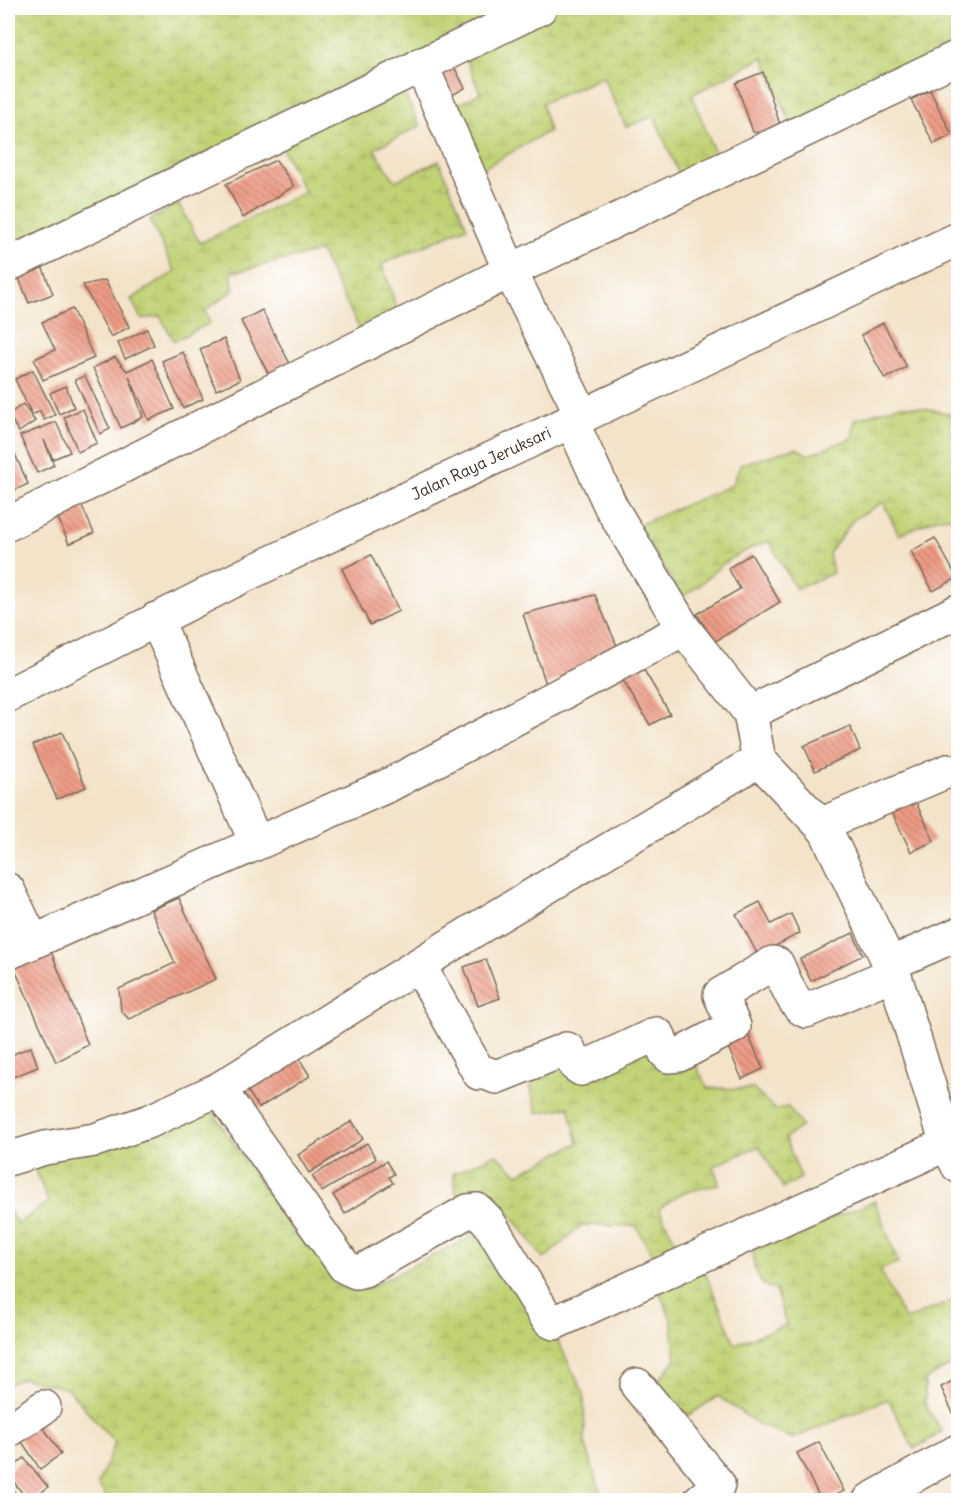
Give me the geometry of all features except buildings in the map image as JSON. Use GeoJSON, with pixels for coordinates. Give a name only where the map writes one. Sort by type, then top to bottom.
{"type":"FeatureCollection","features":[{"type":"Feature","properties":{"kind":"street"},"geometry":{"type":"LineString","coordinates":[[8,265],[540,8]]}},
{"type":"Feature","properties":{"kind":"street"},"geometry":{"type":"LineString","coordinates":[[8,524],[510,271],[958,57]]}},
{"type":"Feature","properties":{"kind":"street"},"geometry":{"type":"LineString","coordinates":[[219,1089],[345,1267],[356,1272],[364,1270],[468,1211],[477,1210],[488,1221],[545,1315],[554,1323],[953,1155],[897,963],[822,824],[759,760],[750,713],[684,629],[611,507],[577,417],[510,271],[422,64]]}},
{"type":"Feature","properties":{"kind":"street","name":"Jalan Raya Jeruksari"},"geometry":{"type":"LineString","coordinates":[[8,695],[156,619],[577,417],[958,239]]}},
{"type":"Feature","properties":{"kind":"street"},"geometry":{"type":"LineString","coordinates":[[750,713],[958,611]]}},
{"type":"Feature","properties":{"kind":"street"},"geometry":{"type":"LineString","coordinates":[[156,619],[256,842]]}},
{"type":"Feature","properties":{"kind":"street"},"geometry":{"type":"LineString","coordinates":[[8,890],[20,947],[388,785],[684,629]]}},
{"type":"Feature","properties":{"kind":"street"},"geometry":{"type":"LineString","coordinates":[[8,1159],[45,1148],[95,1140],[150,1121],[219,1089],[418,965],[759,760]]}},
{"type":"Feature","properties":{"kind":"street"},"geometry":{"type":"LineString","coordinates":[[822,824],[948,771],[958,771]]}},
{"type":"Feature","properties":{"kind":"street"},"geometry":{"type":"LineString","coordinates":[[418,965],[479,1073],[495,1077],[566,1049],[569,1050],[575,1065],[581,1069],[652,1035],[658,1036],[669,1056],[679,1055],[734,1026],[720,995],[773,963],[777,964],[800,1010],[806,1011],[958,934]]}},
{"type":"Feature","properties":{"kind":"street"},"geometry":{"type":"LineString","coordinates":[[637,1385],[718,1484],[700,1500]]}},
{"type":"Feature","properties":{"kind":"street"},"geometry":{"type":"LineString","coordinates":[[8,1431],[44,1407]]}},
{"type":"Feature","properties":{"kind":"street"},"geometry":{"type":"LineString","coordinates":[[870,1500],[958,1451]]}},
{"type":"Feature","properties":{"kind":"green space"},"geometry":{"type":"Polygon","coordinates":[[[8,8],[958,8],[958,44],[792,127],[763,57],[692,95],[718,161],[680,177],[654,116],[626,127],[603,77],[542,103],[549,131],[475,173],[450,109],[480,93],[466,59],[391,66],[420,126],[374,149],[395,181],[439,161],[467,227],[382,264],[399,315],[361,332],[320,251],[231,273],[234,290],[205,311],[210,323],[174,341],[160,316],[141,319],[131,299],[175,272],[150,220],[178,203],[200,243],[305,192],[268,122],[8,253],[8,8]]]}},
{"type":"Feature","properties":{"kind":"green space"},"geometry":{"type":"Polygon","coordinates":[[[901,405],[958,416],[958,517],[937,518],[899,535],[883,502],[854,519],[829,553],[833,573],[796,589],[769,541],[727,561],[695,589],[681,597],[638,525],[732,485],[741,464],[796,448],[809,455],[852,438],[855,419],[901,405]]]}},
{"type":"Feature","properties":{"kind":"green space"},"geometry":{"type":"Polygon","coordinates":[[[651,1045],[692,1058],[708,1088],[753,1089],[775,1109],[788,1107],[802,1126],[785,1138],[801,1178],[783,1188],[759,1146],[714,1166],[719,1184],[682,1193],[659,1209],[682,1255],[658,1265],[636,1226],[582,1225],[544,1259],[499,1199],[467,1204],[457,1197],[453,1174],[496,1154],[518,1174],[578,1143],[569,1107],[537,1113],[526,1072],[651,1045]]]}},
{"type":"Feature","properties":{"kind":"green space"},"geometry":{"type":"Polygon","coordinates":[[[210,1108],[295,1234],[364,1290],[482,1231],[537,1317],[559,1343],[584,1394],[585,1443],[603,1500],[108,1500],[98,1484],[115,1443],[68,1389],[23,1378],[8,1384],[8,1209],[17,1224],[48,1202],[33,1162],[210,1108]]]}},
{"type":"Feature","properties":{"kind":"green space"},"geometry":{"type":"Polygon","coordinates":[[[875,1201],[898,1262],[880,1270],[905,1320],[958,1298],[958,1361],[925,1380],[925,1404],[942,1432],[914,1449],[888,1399],[791,1439],[755,1422],[718,1396],[689,1415],[652,1388],[676,1359],[671,1319],[658,1289],[704,1270],[735,1344],[786,1325],[776,1290],[762,1284],[754,1266],[753,1250],[875,1201]]]}}]}
